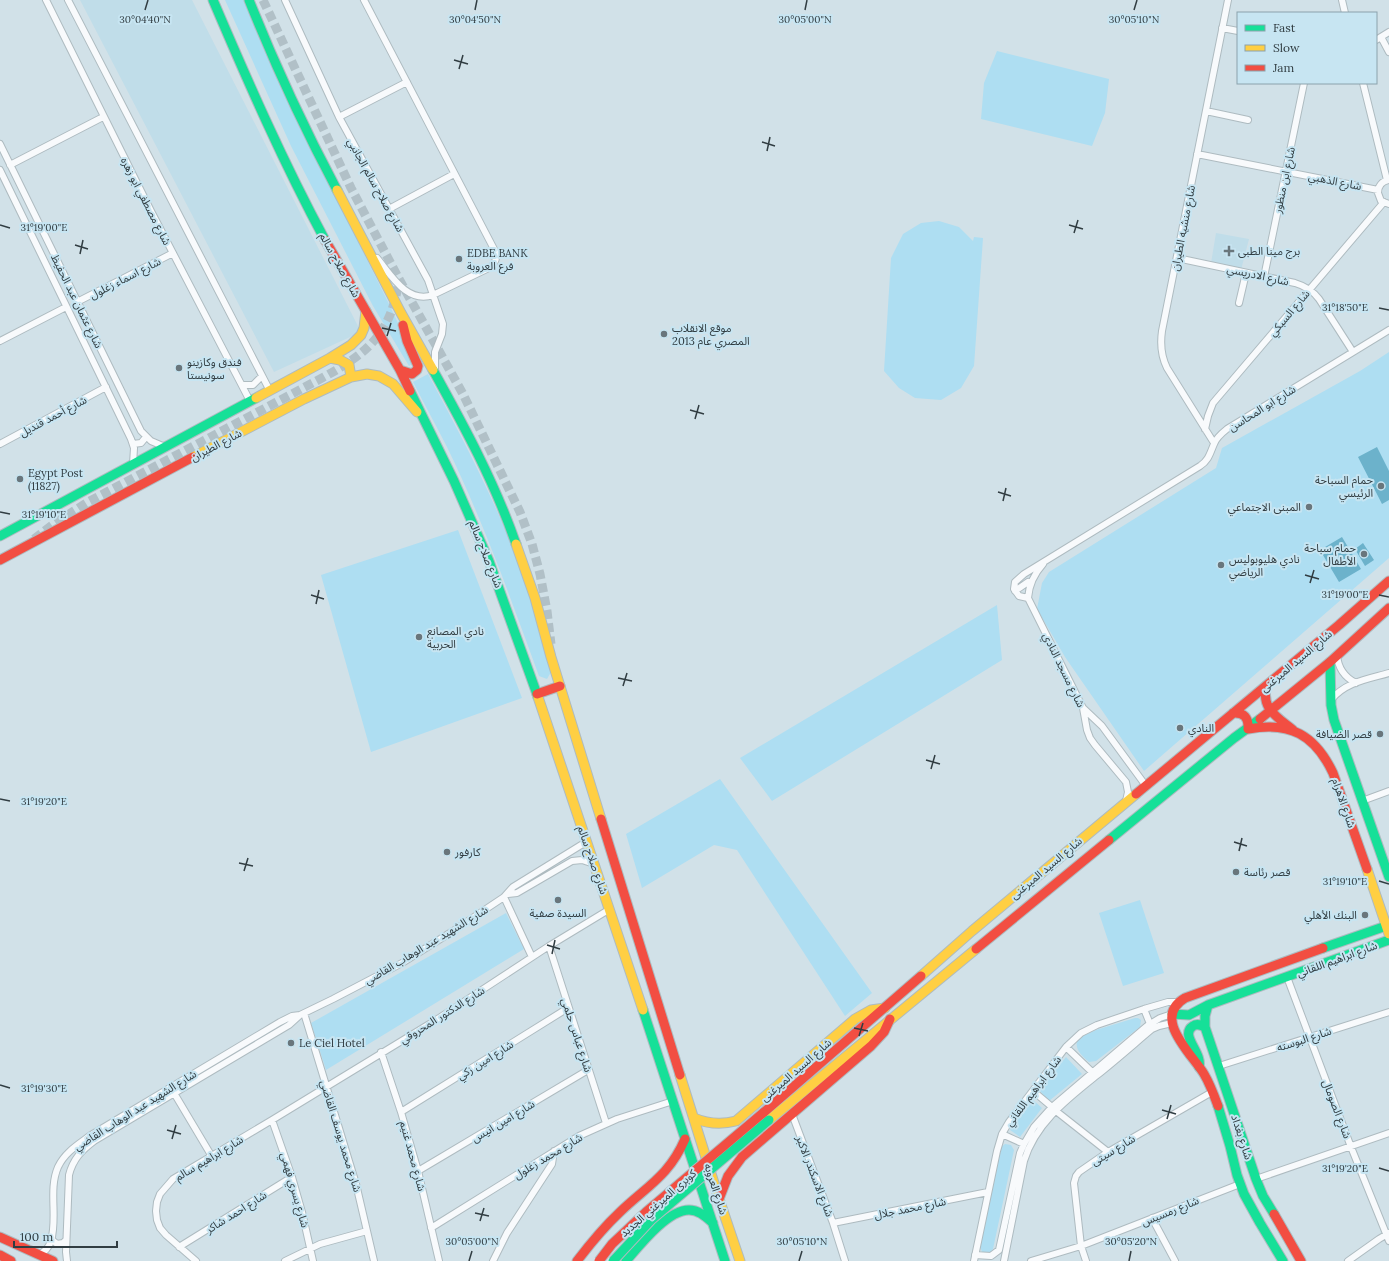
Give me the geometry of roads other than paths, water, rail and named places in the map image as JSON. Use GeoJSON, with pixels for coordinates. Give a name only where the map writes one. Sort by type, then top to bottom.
{"type":"FeatureCollection","features":[{"type":"Feature","properties":{"kind":"main road","name":"شارع صلاح سالم"},"geometry":{"type":"LineString","coordinates":[[213,0],[264,118],[299,191],[400,370],[454,481],[481,541],[505,602],[537,694],[610,909],[685,1139]]}},
{"type":"Feature","properties":{"kind":"main road","name":"شارع صلاح سالم"},"geometry":{"type":"LineString","coordinates":[[249,0],[271,54],[307,132],[401,313],[474,446],[508,521],[533,591],[560,686],[694,1118]]}},
{"type":"Feature","properties":{"kind":"main road","name":"شارع الطيران"},"geometry":{"type":"LineString","coordinates":[[0,536],[330,358],[352,344],[361,335],[366,324],[366,311]]}},
{"type":"Feature","properties":{"kind":"main road"},"geometry":{"type":"LineString","coordinates":[[400,370],[412,374],[417,370],[418,366],[405,333],[401,313]]}},
{"type":"Feature","properties":{"kind":"main road"},"geometry":{"type":"LineString","coordinates":[[330,358],[345,362],[350,368],[351,377]]}},
{"type":"Feature","properties":{"kind":"main road","name":"شارع الطيران"},"geometry":{"type":"LineString","coordinates":[[0,560],[263,420],[351,377],[367,374],[379,376],[386,380],[401,392],[424,421]]}},
{"type":"Feature","properties":{"kind":"main road","name":"شارع السيد الميرغنى"},"geometry":{"type":"LineString","coordinates":[[694,1118],[717,1124],[736,1121],[860,1015],[872,1009],[885,1008],[972,930],[1346,619],[1389,581]]}},
{"type":"Feature","properties":{"kind":"main road","name":"شارع السيد الميرغنى"},"geometry":{"type":"LineString","coordinates":[[719,1199],[721,1189],[730,1172],[742,1157],[871,1046],[884,1032],[890,1019],[1234,738],[1248,729],[1330,662],[1388,612]]}},
{"type":"Feature","properties":{"kind":"main road","name":"شارع الاهرام"},"geometry":{"type":"LineString","coordinates":[[1330,662],[1332,714],[1362,801],[1386,861],[1389,877]]}},
{"type":"Feature","properties":{"kind":"main road"},"geometry":{"type":"LineString","coordinates":[[1267,685],[1264,691],[1266,705],[1293,730]]}},
{"type":"Feature","properties":{"kind":"main road"},"geometry":{"type":"LineString","coordinates":[[537,694],[560,686]]}},
{"type":"Feature","properties":{"kind":"main road"},"geometry":{"type":"LineString","coordinates":[[1233,713],[1241,713],[1246,716],[1248,729]]}},
{"type":"Feature","properties":{"kind":"main road","name":"شارع الاهرام"},"geometry":{"type":"LineString","coordinates":[[1248,729],[1259,726],[1270,726],[1293,730],[1306,737],[1317,746],[1330,765],[1388,928]]}},
{"type":"Feature","properties":{"kind":"main road","name":"شارع ابراهيم اللقاني"},"geometry":{"type":"LineString","coordinates":[[1181,1000],[1388,928]]}},
{"type":"Feature","properties":{"kind":"main road","name":"شارع ابراهيم اللقاني"},"geometry":{"type":"LineString","coordinates":[[1172,1018],[1189,1014],[1208,1005],[1389,940]]}},
{"type":"Feature","properties":{"kind":"main road"},"geometry":{"type":"LineString","coordinates":[[895,999],[903,1008]]}},
{"type":"Feature","properties":{"kind":"main road"},"geometry":{"type":"LineString","coordinates":[[1172,1018],[1174,1006],[1181,1000],[1189,1014]]}},
{"type":"Feature","properties":{"kind":"main road","name":"شارع بغداد"},"geometry":{"type":"LineString","coordinates":[[1208,1005],[1205,1016],[1205,1027],[1256,1179],[1263,1196],[1301,1261]]}},
{"type":"Feature","properties":{"kind":"main road","name":"كوبرى الميرغني الجديد"},"geometry":{"type":"LineString","coordinates":[[599,1261],[618,1239],[646,1212],[885,1008]]}},
{"type":"Feature","properties":{"kind":"main road","name":"شارع بغداد"},"geometry":{"type":"LineString","coordinates":[[1172,1018],[1181,1043],[1206,1077],[1225,1130],[1240,1184],[1246,1199],[1283,1261]]}},
{"type":"Feature","properties":{"kind":"main road","name":"كوبرى الميرغني الجديد"},"geometry":{"type":"LineString","coordinates":[[613,1261],[652,1219],[890,1019]]}},
{"type":"Feature","properties":{"kind":"main road"},"geometry":{"type":"LineString","coordinates":[[1199,1067],[1199,1057],[1190,1041],[1188,1033],[1190,1028],[1194,1025],[1201,1025],[1205,1027]]}},
{"type":"Feature","properties":{"kind":"main road"},"geometry":{"type":"LineString","coordinates":[[741,1117],[746,1132],[759,1143]]}},
{"type":"Feature","properties":{"kind":"main road","name":"شارع العروبه"},"geometry":{"type":"LineString","coordinates":[[694,1118],[740,1261]]}},
{"type":"Feature","properties":{"kind":"main road"},"geometry":{"type":"LineString","coordinates":[[577,1261],[611,1220],[671,1167],[685,1139]]}},
{"type":"Feature","properties":{"kind":"main road","name":"شارع العروبه"},"geometry":{"type":"LineString","coordinates":[[685,1139],[725,1261]]}},
{"type":"Feature","properties":{"kind":"main road"},"geometry":{"type":"LineString","coordinates":[[626,1261],[672,1215],[676,1207],[674,1194],[668,1188],[661,1184],[652,1185]]}},
{"type":"Feature","properties":{"kind":"main road"},"geometry":{"type":"LineString","coordinates":[[672,1215],[684,1210],[698,1212],[709,1219],[713,1224]]}},
{"type":"Feature","properties":{"kind":"main road"},"geometry":{"type":"LineString","coordinates":[[0,1238],[53,1261]]}},
{"type":"Feature","properties":{"kind":"main road"},"geometry":{"type":"LineString","coordinates":[[0,1255],[11,1261]]}},
{"type":"Feature","properties":{"kind":"street","name":"شارع مصطفي ابو زهره"},"geometry":{"type":"LineString","coordinates":[[46,0],[103,117],[250,401]]}},
{"type":"Feature","properties":{"kind":"street","name":"شارع مصطفي ابو زهره"},"geometry":{"type":"LineString","coordinates":[[68,0],[270,390]]}},
{"type":"Feature","properties":{"kind":"street","name":"شارع صلاح سالم الجانبي"},"geometry":{"type":"LineString","coordinates":[[285,0],[339,117],[424,271],[443,324],[442,334],[435,352],[435,374]]}},
{"type":"Feature","properties":{"kind":"street"},"geometry":{"type":"LineString","coordinates":[[364,0],[495,251],[496,258],[491,267],[433,295],[420,297],[406,291],[369,249]]}},
{"type":"Feature","properties":{"kind":"street","name":"شارع منشيه الطيران"},"geometry":{"type":"LineString","coordinates":[[1214,444],[1166,368],[1161,350],[1162,331],[1228,0]]}},
{"type":"Feature","properties":{"kind":"street"},"geometry":{"type":"LineString","coordinates":[[1342,0],[1345,12]]}},
{"type":"Feature","properties":{"kind":"street"},"geometry":{"type":"LineString","coordinates":[[1222,28],[1237,31]]}},
{"type":"Feature","properties":{"kind":"street"},"geometry":{"type":"LineString","coordinates":[[1389,32],[1379,39],[1389,52]]}},
{"type":"Feature","properties":{"kind":"street"},"geometry":{"type":"LineString","coordinates":[[339,117],[407,82]]}},
{"type":"Feature","properties":{"kind":"street","name":"شارع ابن منظور"},"geometry":{"type":"LineString","coordinates":[[1264,277],[1304,84]]}},
{"type":"Feature","properties":{"kind":"street"},"geometry":{"type":"LineString","coordinates":[[1363,84],[1388,180],[1382,182],[1378,190],[1379,198],[1386,203]]}},
{"type":"Feature","properties":{"kind":"street"},"geometry":{"type":"LineString","coordinates":[[1206,111],[1248,120]]}},
{"type":"Feature","properties":{"kind":"street"},"geometry":{"type":"LineString","coordinates":[[10,165],[103,117]]}},
{"type":"Feature","properties":{"kind":"street","name":"شارع عثمان عبد الحفيظ"},"geometry":{"type":"LineString","coordinates":[[0,144],[141,431],[146,437]]}},
{"type":"Feature","properties":{"kind":"street","name":"شارع الذهبي"},"geometry":{"type":"LineString","coordinates":[[1197,154],[1378,190]]}},
{"type":"Feature","properties":{"kind":"street","name":"شارع عثمان عبد الحفيظ"},"geometry":{"type":"LineString","coordinates":[[0,170],[133,444],[133,464]]}},
{"type":"Feature","properties":{"kind":"street"},"geometry":{"type":"LineString","coordinates":[[389,209],[454,174]]}},
{"type":"Feature","properties":{"kind":"street","name":"شارع السبكي"},"geometry":{"type":"LineString","coordinates":[[1205,429],[1213,403],[1310,289],[1386,203]]}},
{"type":"Feature","properties":{"kind":"street","name":"شارع اسماء زغلول"},"geometry":{"type":"LineString","coordinates":[[77,302],[173,253]]}},
{"type":"Feature","properties":{"kind":"street","name":"شارع الادريسي"},"geometry":{"type":"LineString","coordinates":[[1177,258],[1299,284],[1310,289]]}},
{"type":"Feature","properties":{"kind":"street"},"geometry":{"type":"LineString","coordinates":[[1239,303],[1246,273]]}},
{"type":"Feature","properties":{"kind":"street"},"geometry":{"type":"LineString","coordinates":[[1310,289],[1319,299],[1353,352]]}},
{"type":"Feature","properties":{"kind":"street"},"geometry":{"type":"LineString","coordinates":[[0,341],[66,307]]}},
{"type":"Feature","properties":{"kind":"street","name":"شارع ابو المحاسن"},"geometry":{"type":"LineString","coordinates":[[1021,576],[1036,565],[1047,560],[1204,463],[1211,454],[1214,444],[1227,429],[1389,330]]}},
{"type":"Feature","properties":{"kind":"street"},"geometry":{"type":"LineString","coordinates":[[242,385],[253,384],[262,376]]}},
{"type":"Feature","properties":{"kind":"street","name":"شارع أحمد قنديل"},"geometry":{"type":"LineString","coordinates":[[0,444],[106,387]]}},
{"type":"Feature","properties":{"kind":"street"},"geometry":{"type":"LineString","coordinates":[[133,444],[141,443],[146,437],[151,441],[165,447]]}},
{"type":"Feature","properties":{"kind":"street","name":"شارع ابو المحاسن"},"geometry":{"type":"LineString","coordinates":[[1028,598],[1029,584],[1047,560]]}},
{"type":"Feature","properties":{"kind":"street"},"geometry":{"type":"LineString","coordinates":[[1015,591],[1029,584],[1021,576],[1014,585],[1015,591],[1019,596],[1028,598]]}},
{"type":"Feature","properties":{"kind":"street","name":"شارع مسجد النادي"},"geometry":{"type":"LineString","coordinates":[[1028,598],[1083,708],[1087,730],[1092,741],[1126,782],[1128,792],[1126,803]]}},
{"type":"Feature","properties":{"kind":"street"},"geometry":{"type":"LineString","coordinates":[[1337,655],[1339,665],[1344,674],[1356,683]]}},
{"type":"Feature","properties":{"kind":"street"},"geometry":{"type":"LineString","coordinates":[[1331,700],[1342,689],[1389,673]]}},
{"type":"Feature","properties":{"kind":"street"},"geometry":{"type":"LineString","coordinates":[[1083,708],[1102,726],[1146,786]]}},
{"type":"Feature","properties":{"kind":"street"},"geometry":{"type":"LineString","coordinates":[[1362,801],[1389,791]]}},
{"type":"Feature","properties":{"kind":"street","name":"شارع الشهيد عبد الوهاب القاضي"},"geometry":{"type":"LineString","coordinates":[[506,896],[513,887],[586,842]]}},
{"type":"Feature","properties":{"kind":"street","name":"شارع الشهيد عبد الوهاب القاضي"},"geometry":{"type":"LineString","coordinates":[[68,1261],[66,1240],[69,1174],[76,1157],[83,1149],[289,1025],[302,1014],[349,991],[402,962],[506,896],[517,893],[572,861],[586,861],[594,865]]}},
{"type":"Feature","properties":{"kind":"street"},"geometry":{"type":"LineString","coordinates":[[506,896],[532,957]]}},
{"type":"Feature","properties":{"kind":"street","name":"شارع الدكتور المحروقي"},"geometry":{"type":"LineString","coordinates":[[272,1120],[381,1052],[436,1020],[549,946],[610,909]]}},
{"type":"Feature","properties":{"kind":"street","name":"شارع عباس حلمي"},"geometry":{"type":"LineString","coordinates":[[549,946],[606,1124]]}},
{"type":"Feature","properties":{"kind":"street","name":"شارع الصومال"},"geometry":{"type":"LineString","coordinates":[[1286,977],[1351,1147],[1388,1234],[1389,1241]]}},
{"type":"Feature","properties":{"kind":"street","name":"شارع ابراهيم اللقاني"},"geometry":{"type":"LineString","coordinates":[[1172,1018],[1152,1029],[1037,1123],[1024,1144],[1018,1163],[999,1250],[991,1256],[974,1258],[1002,1134],[1066,1047],[1081,1033],[1094,1026],[1166,1003],[1181,1000]]}},
{"type":"Feature","properties":{"kind":"street","name":"شارع امين زكي"},"geometry":{"type":"LineString","coordinates":[[401,1112],[568,1008]]}},
{"type":"Feature","properties":{"kind":"street"},"geometry":{"type":"LineString","coordinates":[[1144,1010],[1150,1024]]}},
{"type":"Feature","properties":{"kind":"street","name":"شارع البوسته"},"geometry":{"type":"LineString","coordinates":[[1219,1066],[1389,1012]]}},
{"type":"Feature","properties":{"kind":"street","name":"شارع الشهيد عبد الوهاب القاضي"},"geometry":{"type":"LineString","coordinates":[[51,1239],[56,1174],[63,1158],[68,1152],[91,1134],[280,1022],[292,1016],[302,1014]]}},
{"type":"Feature","properties":{"kind":"street","name":"شارع محمد يوسف القاضي"},"geometry":{"type":"LineString","coordinates":[[302,1014],[356,1184],[374,1261]]}},
{"type":"Feature","properties":{"kind":"street","name":"شارع ابراهيم اللقاني"},"geometry":{"type":"LineString","coordinates":[[1004,1261],[1025,1156],[1036,1134],[1054,1109],[1092,1072],[1150,1024],[1160,1018],[1172,1018]]}},
{"type":"Feature","properties":{"kind":"street"},"geometry":{"type":"LineString","coordinates":[[1066,1047],[1092,1072]]}},
{"type":"Feature","properties":{"kind":"street","name":"شارع محمد غنيم"},"geometry":{"type":"LineString","coordinates":[[381,1052],[401,1112],[418,1172],[439,1261]]}},
{"type":"Feature","properties":{"kind":"street","name":"شارع امين انيس"},"geometry":{"type":"LineString","coordinates":[[418,1172],[588,1070]]}},
{"type":"Feature","properties":{"kind":"street"},"geometry":{"type":"LineString","coordinates":[[1033,1091],[1108,1152]]}},
{"type":"Feature","properties":{"kind":"street","name":"شارع سيتى"},"geometry":{"type":"LineString","coordinates":[[1086,1261],[1081,1246],[1074,1183],[1080,1170],[1108,1152],[1212,1092]]}},
{"type":"Feature","properties":{"kind":"street"},"geometry":{"type":"LineString","coordinates":[[174,1093],[211,1155]]}},
{"type":"Feature","properties":{"kind":"street","name":"شارع محمد زغلول"},"geometry":{"type":"LineString","coordinates":[[432,1228],[554,1151],[606,1124],[673,1101]]}},
{"type":"Feature","properties":{"kind":"street","name":"شارع الاسكندر الاكبر"},"geometry":{"type":"LineString","coordinates":[[792,1114],[833,1223],[845,1261]]}},
{"type":"Feature","properties":{"kind":"street","name":"شارع ابراهيم سالم"},"geometry":{"type":"LineString","coordinates":[[196,1261],[166,1236],[160,1228],[156,1216],[157,1202],[160,1194],[173,1178],[272,1120]]}},
{"type":"Feature","properties":{"kind":"street","name":"شارع يسري فهمي"},"geometry":{"type":"LineString","coordinates":[[272,1120],[292,1177],[302,1212],[313,1261]]}},
{"type":"Feature","properties":{"kind":"street"},"geometry":{"type":"LineString","coordinates":[[1002,1134],[1024,1144]]}},
{"type":"Feature","properties":{"kind":"street"},"geometry":{"type":"LineString","coordinates":[[1256,1179],[1389,1134]]}},
{"type":"Feature","properties":{"kind":"street"},"geometry":{"type":"LineString","coordinates":[[493,1261],[507,1233],[552,1164],[554,1151]]}},
{"type":"Feature","properties":{"kind":"street","name":"شارع احمد شاكر"},"geometry":{"type":"LineString","coordinates":[[179,1247],[292,1177]]}},
{"type":"Feature","properties":{"kind":"street","name":"شارع رمسيس"},"geometry":{"type":"LineString","coordinates":[[1032,1261],[1081,1246],[1240,1184]]}},
{"type":"Feature","properties":{"kind":"street","name":"شارع محمد جلال"},"geometry":{"type":"LineString","coordinates":[[833,1223],[988,1192]]}},
{"type":"Feature","properties":{"kind":"street"},"geometry":{"type":"LineString","coordinates":[[1152,1218],[1174,1261]]}},
{"type":"Feature","properties":{"kind":"street"},"geometry":{"type":"LineString","coordinates":[[285,1261],[310,1248],[367,1231]]}},
{"type":"Feature","properties":{"kind":"street"},"geometry":{"type":"LineString","coordinates":[[1348,1261],[1388,1234]]}},
{"type":"Feature","properties":{"kind":"street"},"geometry":{"type":"LineString","coordinates":[[39,1254],[48,1248],[51,1239],[57,1244],[63,1243],[66,1240]]}},
{"type":"Feature","properties":{"kind":"tunnel"},"geometry":{"type":"LineString","coordinates":[[263,0],[351,188],[399,279],[463,394],[520,512],[532,544],[540,574],[551,644]]}},
{"type":"Feature","properties":{"kind":"tunnel"},"geometry":{"type":"LineString","coordinates":[[34,539],[55,523],[88,502],[322,378],[352,360],[365,350],[384,327],[396,298],[399,279]]}},
{"type":"Feature","properties":{"kind":"place","name":"برج مينا الطبى"},"geometry":{"type":"Point","coordinates":[1229,251]}},
{"type":"Feature","properties":{"kind":"place","name":"EDBE BANK فرع العروبة"},"geometry":{"type":"Point","coordinates":[459,259]}},
{"type":"Feature","properties":{"kind":"place","name":"موقع الانقلاب المصري عام 2013"},"geometry":{"type":"Point","coordinates":[664,334]}},
{"type":"Feature","properties":{"kind":"place","name":"فندق وكازينو سونيستا"},"geometry":{"type":"Point","coordinates":[179,368]}},
{"type":"Feature","properties":{"kind":"place","name":"Egypt Post (11827)"},"geometry":{"type":"Point","coordinates":[20,479]}},
{"type":"Feature","properties":{"kind":"place","name":"حمام السباحة الرئيسي"},"geometry":{"type":"Point","coordinates":[1381,486]}},
{"type":"Feature","properties":{"kind":"place","name":"المبنى الاجتماعي"},"geometry":{"type":"Point","coordinates":[1309,507]}},
{"type":"Feature","properties":{"kind":"place","name":"حمام سباحة الأطفال"},"geometry":{"type":"Point","coordinates":[1364,554]}},
{"type":"Feature","properties":{"kind":"place","name":"نادي هليوبوليس الرياضي"},"geometry":{"type":"Point","coordinates":[1221,565]}},
{"type":"Feature","properties":{"kind":"place","name":"نادي المصانع الحربية"},"geometry":{"type":"Point","coordinates":[419,637]}},
{"type":"Feature","properties":{"kind":"place","name":"النادي"},"geometry":{"type":"Point","coordinates":[1180,728]}},
{"type":"Feature","properties":{"kind":"place","name":"قصر الضيافة"},"geometry":{"type":"Point","coordinates":[1380,734]}},
{"type":"Feature","properties":{"kind":"place","name":"كارفور"},"geometry":{"type":"Point","coordinates":[447,852]}},
{"type":"Feature","properties":{"kind":"place","name":"قصر رئاسة"},"geometry":{"type":"Point","coordinates":[1236,872]}},
{"type":"Feature","properties":{"kind":"place","name":"السيدة صفية"},"geometry":{"type":"Point","coordinates":[558,900]}},
{"type":"Feature","properties":{"kind":"place","name":"البنك الأهلي"},"geometry":{"type":"Point","coordinates":[1365,915]}},
{"type":"Feature","properties":{"kind":"place","name":"Le Ciel Hotel"},"geometry":{"type":"Point","coordinates":[291,1043]}}]}
